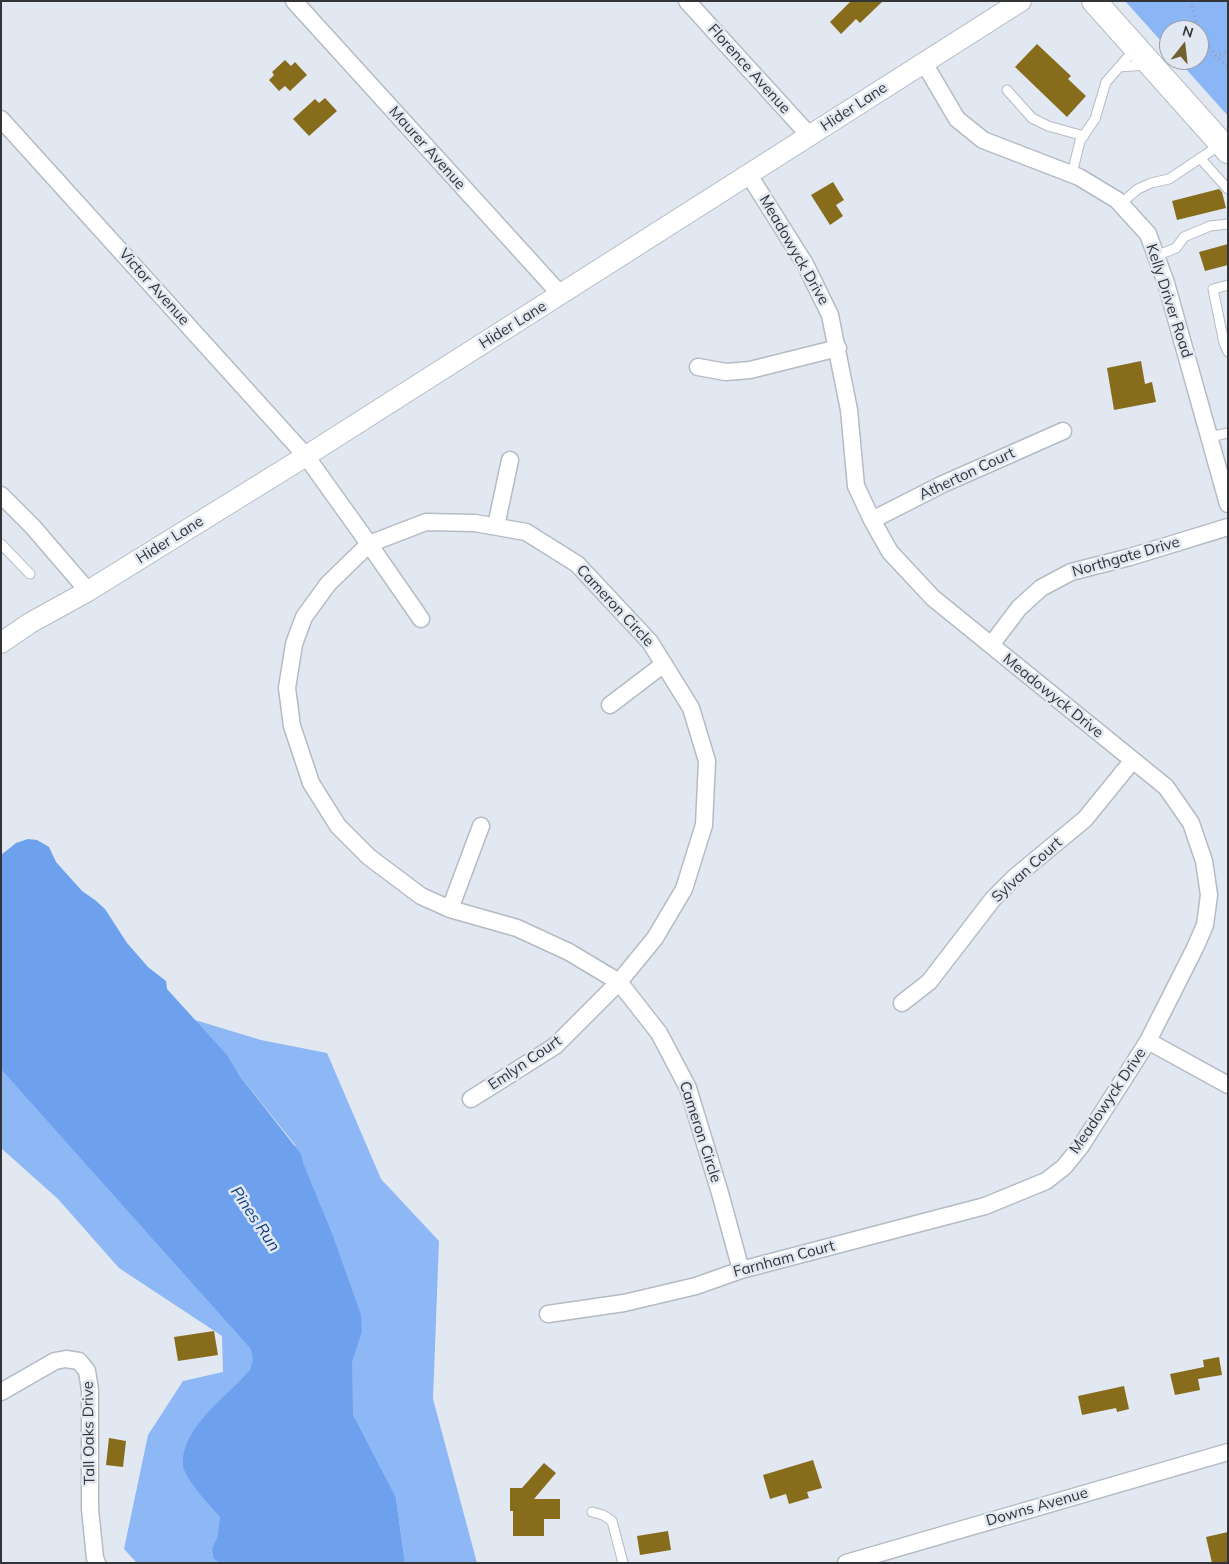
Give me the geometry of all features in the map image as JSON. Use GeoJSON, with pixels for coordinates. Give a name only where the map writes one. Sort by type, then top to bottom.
{"type":"FeatureCollection","features":[{"type":"Feature","properties":{"kind":"main road"},"geometry":{"type":"LineString","coordinates":[[1094,1],[1224,148]]}},
{"type":"Feature","properties":{"kind":"street","name":"Maurer Avenue"},"geometry":{"type":"LineString","coordinates":[[294,1],[561,295]]}},
{"type":"Feature","properties":{"kind":"street","name":"Florence Avenue"},"geometry":{"type":"LineString","coordinates":[[687,1],[810,136]]}},
{"type":"Feature","properties":{"kind":"street","name":"Hider Lane"},"geometry":{"type":"LineString","coordinates":[[1,643],[30,623],[88,591],[306,456],[1022,1]]}},
{"type":"Feature","properties":{"kind":"street","name":"Kelly Driver Road"},"geometry":{"type":"LineString","coordinates":[[924,63],[957,119],[983,140],[1072,174],[1117,200],[1148,234],[1166,283],[1228,504]]}},
{"type":"Feature","properties":{"kind":"street","name":"Victor Avenue"},"geometry":{"type":"LineString","coordinates":[[1,119],[306,456]]}},
{"type":"Feature","properties":{"kind":"street","name":"Meadowyck Drive"},"geometry":{"type":"LineString","coordinates":[[749,175],[805,264],[830,314],[849,410],[856,486],[890,552],[933,598],[1166,787],[1192,823],[1204,861],[1209,895],[1205,925],[1148,1041],[1081,1146],[1064,1167],[1046,1181],[1018,1194]]}},
{"type":"Feature","properties":{"kind":"street"},"geometry":{"type":"LineString","coordinates":[[698,367],[726,372],[750,370],[838,348]]}},
{"type":"Feature","properties":{"kind":"street","name":"Atherton Court"},"geometry":{"type":"LineString","coordinates":[[872,520],[943,484],[1063,430]]}},
{"type":"Feature","properties":{"kind":"street"},"geometry":{"type":"LineString","coordinates":[[306,456],[370,544],[420,619]]}},
{"type":"Feature","properties":{"kind":"street"},"geometry":{"type":"LineString","coordinates":[[496,526],[510,460]]}},
{"type":"Feature","properties":{"kind":"street"},"geometry":{"type":"LineString","coordinates":[[1,495],[33,527],[88,591]]}},
{"type":"Feature","properties":{"kind":"street","name":"Cameron Circle"},"geometry":{"type":"LineString","coordinates":[[619,982],[655,938],[684,889],[704,826],[707,761],[691,708],[650,642],[577,564],[526,532],[475,523],[426,522],[370,544],[328,584],[304,617],[294,644],[287,688],[292,726],[311,783],[338,826],[376,863],[421,896],[450,909],[517,928],[569,952],[619,982],[659,1033],[688,1088],[741,1270]]}},
{"type":"Feature","properties":{"kind":"street","name":"Northgate Drive"},"geometry":{"type":"LineString","coordinates":[[991,645],[1019,608],[1040,588],[1071,572],[1130,557],[1228,527]]}},
{"type":"Feature","properties":{"kind":"street"},"geometry":{"type":"LineString","coordinates":[[610,705],[664,664]]}},
{"type":"Feature","properties":{"kind":"street","name":"Sylvan Court"},"geometry":{"type":"LineString","coordinates":[[902,1003],[928,982],[993,899],[1015,877],[1084,819],[1132,760]]}},
{"type":"Feature","properties":{"kind":"street"},"geometry":{"type":"LineString","coordinates":[[450,909],[481,826]]}},
{"type":"Feature","properties":{"kind":"street","name":"Emlyn Court"},"geometry":{"type":"LineString","coordinates":[[471,1099],[555,1046],[619,982]]}},
{"type":"Feature","properties":{"kind":"street"},"geometry":{"type":"LineString","coordinates":[[1148,1041],[1228,1085]]}},
{"type":"Feature","properties":{"kind":"street","name":"Farnham Court"},"geometry":{"type":"LineString","coordinates":[[548,1314],[633,1301],[696,1286],[741,1270],[986,1206],[1018,1194]]}},
{"type":"Feature","properties":{"kind":"street","name":"Tall Oaks Drive"},"geometry":{"type":"LineString","coordinates":[[1,1392],[55,1361],[66,1359],[79,1361],[87,1371],[90,1390],[90,1509],[97,1563]]}},
{"type":"Feature","properties":{"kind":"street","name":"Downs Avenue"},"geometry":{"type":"LineString","coordinates":[[846,1563],[1228,1452]]}},
{"type":"Feature","properties":{"kind":"lane"},"geometry":{"type":"LineString","coordinates":[[1119,67],[1143,57]]}},
{"type":"Feature","properties":{"kind":"lane"},"geometry":{"type":"LineString","coordinates":[[1072,174],[1080,141],[1095,118],[1106,82],[1119,67],[1143,57]]}},
{"type":"Feature","properties":{"kind":"lane"},"geometry":{"type":"LineString","coordinates":[[1007,90],[1032,118],[1048,126],[1084,136]]}},
{"type":"Feature","properties":{"kind":"lane"},"geometry":{"type":"LineString","coordinates":[[1120,204],[1138,189],[1151,183],[1169,179],[1200,158],[1224,148]]}},
{"type":"Feature","properties":{"kind":"lane"},"geometry":{"type":"LineString","coordinates":[[1200,158],[1228,189]]}},
{"type":"Feature","properties":{"kind":"lane"},"geometry":{"type":"LineString","coordinates":[[1156,256],[1176,248],[1184,237],[1210,226],[1228,224]]}},
{"type":"Feature","properties":{"kind":"lane"},"geometry":{"type":"LineString","coordinates":[[1228,285],[1213,289],[1224,343],[1228,352]]}},
{"type":"Feature","properties":{"kind":"lane"},"geometry":{"type":"LineString","coordinates":[[1209,437],[1228,433]]}},
{"type":"Feature","properties":{"kind":"lane"},"geometry":{"type":"LineString","coordinates":[[1,544],[30,574]]}},
{"type":"Feature","properties":{"kind":"lane"},"geometry":{"type":"LineString","coordinates":[[592,1512],[603,1515],[612,1521],[623,1563]]}},
{"type":"Feature","properties":{"kind":"path"},"geometry":{"type":"LineString","coordinates":[[1191,1],[1200,30],[1215,56],[1228,67]]}},
{"type":"Feature","properties":{"kind":"path"},"geometry":{"type":"LineString","coordinates":[[1215,56],[1228,52]]}},
{"type":"Feature","properties":{"kind":"shaded area"},"geometry":{"type":"Polygon","coordinates":[[[1125,1],[1228,1],[1228,116],[1187,70],[1209,70],[1209,20],[1159,20],[1159,39],[1125,1]]]}},
{"type":"Feature","properties":{"kind":"shaded area"},"geometry":{"type":"Polygon","coordinates":[[[195,1020],[261,1040],[327,1053],[381,1179],[439,1241],[433,1399],[477,1563],[405,1563],[396,1498],[220,1517],[214,1559],[221,1563],[137,1563],[124,1549],[148,1435],[183,1381],[223,1372],[222,1336],[119,1268],[58,1199],[1,1148],[1,1069],[296,1146],[195,1020]]]}},
{"type":"Feature","properties":{"kind":"water","name":"Pines Run"},"geometry":{"type":"Polygon","coordinates":[[[28,839],[37,840],[49,847],[56,862],[82,891],[105,909],[127,943],[148,967],[166,981],[167,989],[227,1055],[239,1075],[301,1154],[361,1315],[362,1331],[352,1362],[353,1415],[396,1498],[405,1563],[220,1563],[214,1559],[212,1549],[217,1538],[220,1517],[188,1478],[183,1465],[184,1451],[197,1425],[250,1370],[253,1359],[251,1349],[1,1069],[1,855],[16,843],[28,839]]]}},
{"type":"Feature","properties":{"kind":"building"},"geometry":{"type":"Polygon","coordinates":[[[851,1],[883,1],[860,23],[856,19],[841,34],[830,22],[851,1]]]}},
{"type":"Feature","properties":{"kind":"building"},"geometry":{"type":"Polygon","coordinates":[[[1037,44],[1071,76],[1068,79],[1086,96],[1067,117],[1015,67],[1037,44]]]}},
{"type":"Feature","properties":{"kind":"building"},"geometry":{"type":"Polygon","coordinates":[[[285,60],[291,66],[295,62],[307,75],[290,91],[285,86],[279,91],[269,80],[274,75],[272,72],[285,60]]]}},
{"type":"Feature","properties":{"kind":"building"},"geometry":{"type":"Polygon","coordinates":[[[325,98],[337,111],[309,136],[293,119],[315,99],[319,103],[325,98]]]}},
{"type":"Feature","properties":{"kind":"building"},"geometry":{"type":"Polygon","coordinates":[[[833,182],[844,200],[836,205],[843,216],[830,225],[811,195],[833,182]]]}},
{"type":"Feature","properties":{"kind":"building"},"geometry":{"type":"Polygon","coordinates":[[[1219,189],[1222,192],[1226,208],[1177,220],[1172,201],[1219,189]]]}},
{"type":"Feature","properties":{"kind":"building"},"geometry":{"type":"Polygon","coordinates":[[[1228,244],[1228,265],[1205,271],[1199,252],[1228,244]]]}},
{"type":"Feature","properties":{"kind":"building"},"geometry":{"type":"Polygon","coordinates":[[[1141,361],[1145,384],[1152,382],[1156,402],[1114,410],[1107,368],[1141,361]]]}},
{"type":"Feature","properties":{"kind":"building"},"geometry":{"type":"Polygon","coordinates":[[[214,1331],[218,1355],[178,1361],[174,1337],[214,1331]]]}},
{"type":"Feature","properties":{"kind":"building"},"geometry":{"type":"Polygon","coordinates":[[[1219,1357],[1222,1375],[1198,1379],[1200,1390],[1175,1395],[1170,1374],[1204,1367],[1203,1360],[1219,1357]]]}},
{"type":"Feature","properties":{"kind":"building"},"geometry":{"type":"Polygon","coordinates":[[[1124,1386],[1129,1409],[1117,1412],[1116,1408],[1082,1415],[1078,1396],[1124,1386]]]}},
{"type":"Feature","properties":{"kind":"building"},"geometry":{"type":"Polygon","coordinates":[[[109,1438],[126,1441],[123,1467],[106,1465],[109,1438]]]}},
{"type":"Feature","properties":{"kind":"building"},"geometry":{"type":"Polygon","coordinates":[[[813,1460],[822,1488],[807,1492],[809,1498],[789,1504],[786,1494],[770,1499],[763,1475],[813,1460]]]}},
{"type":"Feature","properties":{"kind":"building"},"geometry":{"type":"Polygon","coordinates":[[[544,1463],[556,1473],[534,1499],[560,1499],[560,1519],[544,1519],[544,1536],[513,1536],[513,1511],[510,1511],[510,1488],[522,1488],[544,1463]]]}},
{"type":"Feature","properties":{"kind":"building"},"geometry":{"type":"Polygon","coordinates":[[[668,1531],[671,1550],[640,1555],[637,1536],[668,1531]]]}},
{"type":"Feature","properties":{"kind":"building"},"geometry":{"type":"Polygon","coordinates":[[[1228,1532],[1228,1563],[1212,1563],[1206,1537],[1228,1532]]]}}]}
